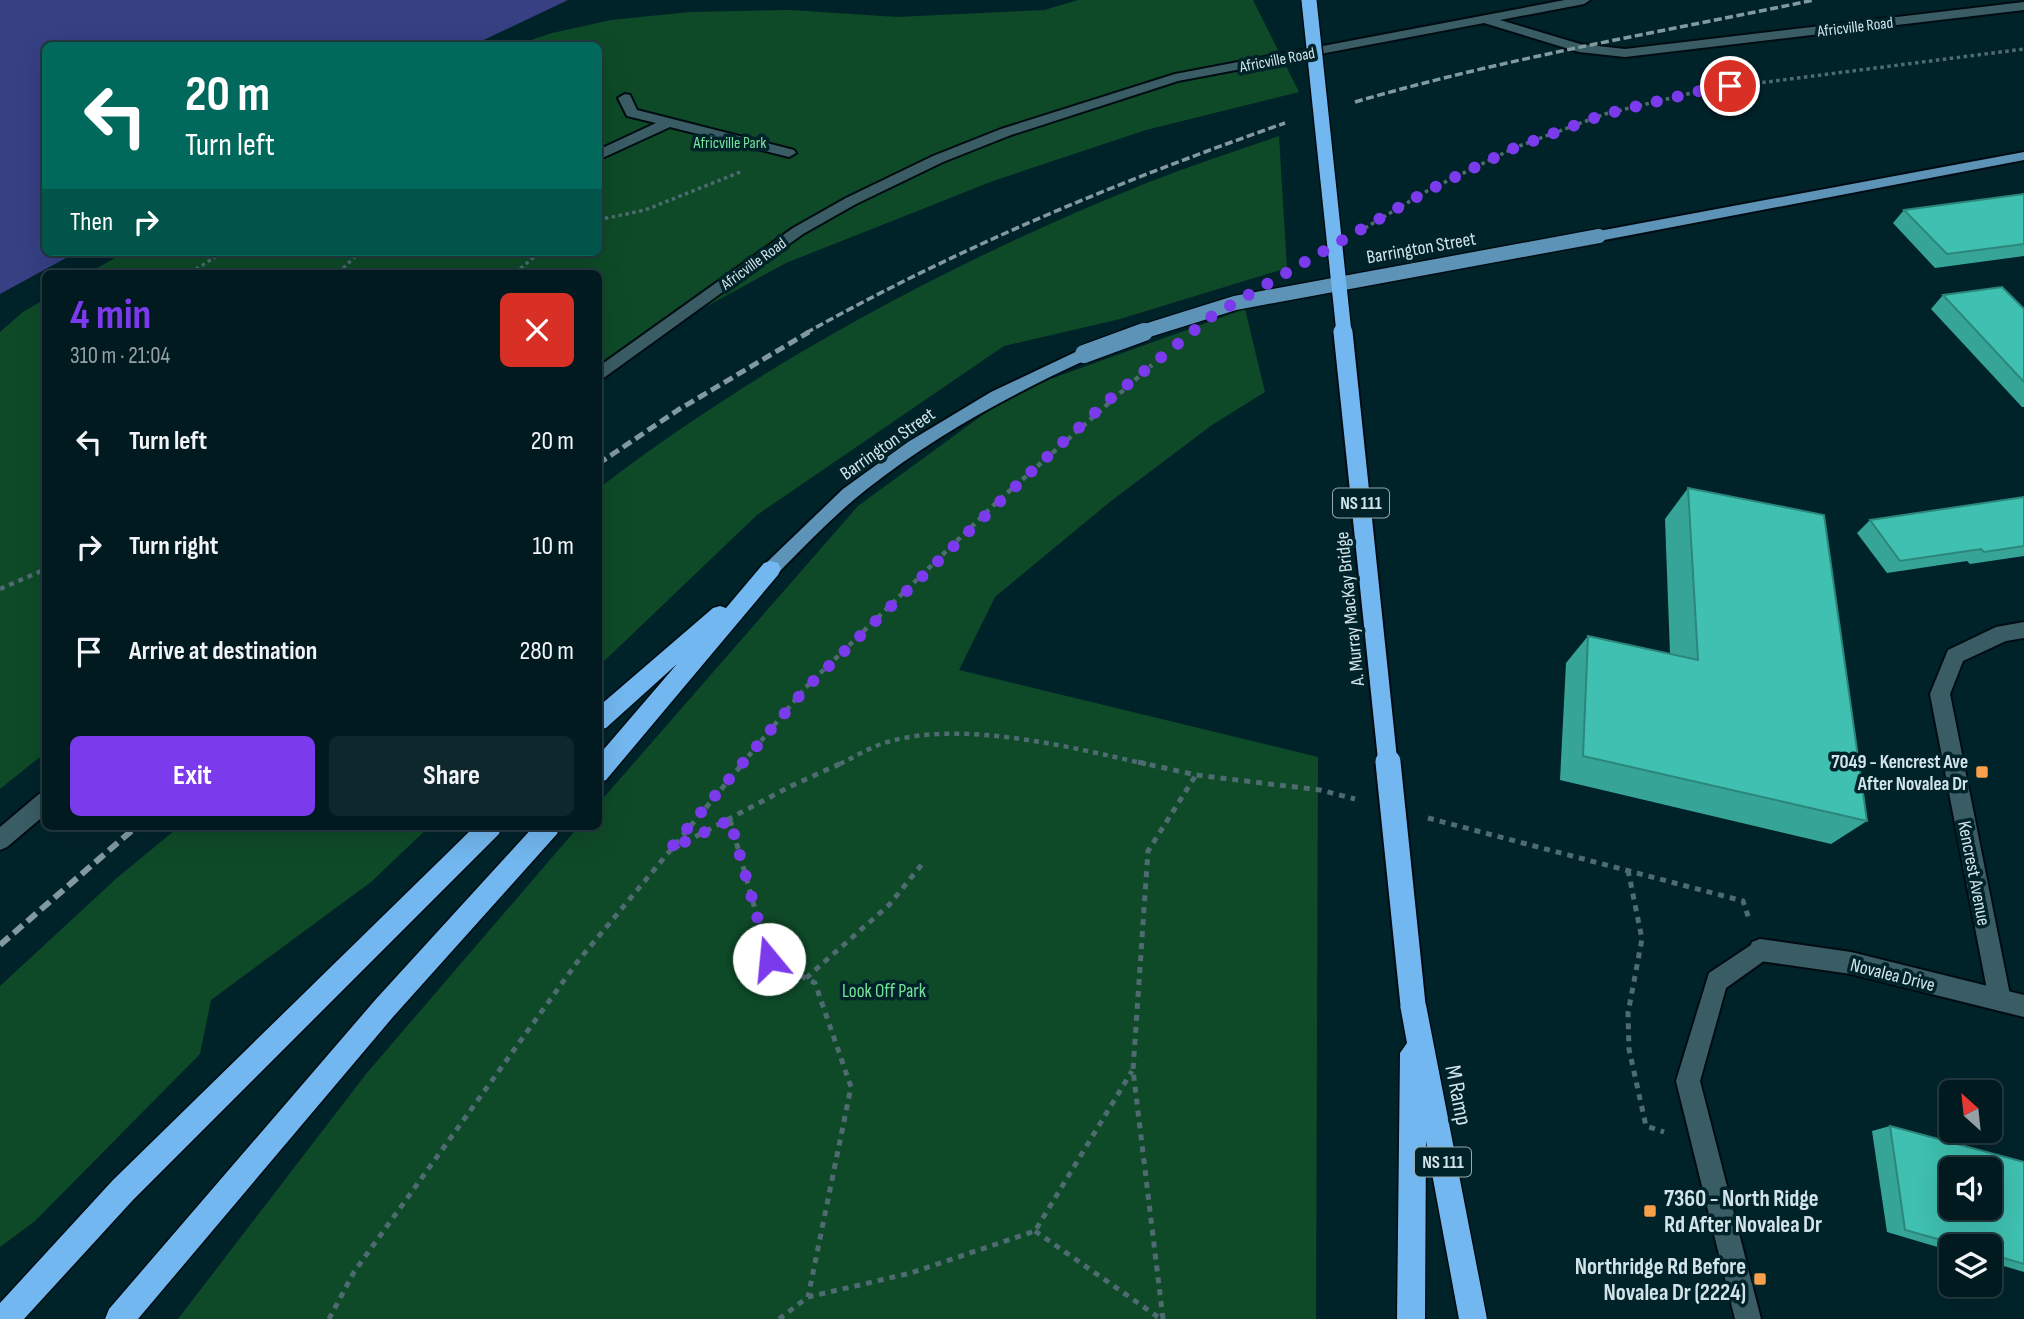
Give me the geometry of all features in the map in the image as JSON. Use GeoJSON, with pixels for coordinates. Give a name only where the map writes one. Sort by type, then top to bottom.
{"type":"FeatureCollection","features":[{"type":"Feature","properties":{"kind":"highway","name":"A. Murray MacKay Bridge"},"geometry":{"type":"LineString","coordinates":[[1309,0],[1413,1005]]}},
{"type":"Feature","properties":{"kind":"highway"},"geometry":{"type":"LineString","coordinates":[[602,718],[771,569]]}},
{"type":"Feature","properties":{"kind":"highway"},"geometry":{"type":"LineString","coordinates":[[602,767],[771,569]]}},
{"type":"Feature","properties":{"kind":"highway"},"geometry":{"type":"LineString","coordinates":[[5,1319],[123,1190],[487,830]]}},
{"type":"Feature","properties":{"kind":"highway"},"geometry":{"type":"LineString","coordinates":[[119,1319],[338,1059],[546,830]]}},
{"type":"Feature","properties":{"kind":"highway","name":"NS 111"},"geometry":{"type":"LineString","coordinates":[[1411,1319],[1413,1005]]}},
{"type":"Feature","properties":{"kind":"highway","name":"M Ramp"},"geometry":{"type":"LineString","coordinates":[[1413,1005],[1473,1319]]}},
{"type":"Feature","properties":{"kind":"main road","name":"Barrington Street"},"geometry":{"type":"LineString","coordinates":[[771,569],[831,510],[893,461],[1022,383],[1084,354],[1159,326],[1235,303],[2024,156]]}},
{"type":"Feature","properties":{"kind":"street"},"geometry":{"type":"LineString","coordinates":[[1484,18],[1584,0]]}},
{"type":"Feature","properties":{"kind":"street","name":"Africville Road"},"geometry":{"type":"LineString","coordinates":[[602,373],[797,231],[851,201],[949,155],[1006,132],[1175,78],[1484,18],[1579,48],[1625,53],[2024,6]]}},
{"type":"Feature","properties":{"kind":"street"},"geometry":{"type":"LineString","coordinates":[[625,98],[632,113],[789,153]]}},
{"type":"Feature","properties":{"kind":"street"},"geometry":{"type":"LineString","coordinates":[[602,154],[667,123]]}},
{"type":"Feature","properties":{"kind":"street","name":"Kencrest Avenue"},"geometry":{"type":"LineString","coordinates":[[2000,1000],[1940,694],[1955,656],[2003,633],[2024,630]]}},
{"type":"Feature","properties":{"kind":"street"},"geometry":{"type":"LineString","coordinates":[[0,840],[42,804]]}},
{"type":"Feature","properties":{"kind":"street","name":"Novalea Drive"},"geometry":{"type":"LineString","coordinates":[[1704,1145],[1688,1081],[1717,981],[1760,950],[1850,963],[2024,1006]]}},
{"type":"Feature","properties":{"kind":"street"},"geometry":{"type":"LineString","coordinates":[[1704,1145],[1748,1319]]}},
{"type":"Feature","properties":{"kind":"path"},"geometry":{"type":"LineString","coordinates":[[1355,234],[1427,191],[1514,148],[1605,114],[1704,90],[2024,49]]}},
{"type":"Feature","properties":{"kind":"path"},"geometry":{"type":"LineString","coordinates":[[602,219],[645,210],[789,153]]}},
{"type":"Feature","properties":{"kind":"path"},"geometry":{"type":"LineString","coordinates":[[195,270],[217,256]]}},
{"type":"Feature","properties":{"kind":"path"},"geometry":{"type":"LineString","coordinates":[[341,270],[356,256]]}},
{"type":"Feature","properties":{"kind":"path"},"geometry":{"type":"LineString","coordinates":[[519,270],[535,256]]}},
{"type":"Feature","properties":{"kind":"path"},"geometry":{"type":"LineString","coordinates":[[329,1319],[355,1272],[578,961],[806,688],[998,502],[1111,398],[1161,357]]}},
{"type":"Feature","properties":{"kind":"path"},"geometry":{"type":"LineString","coordinates":[[0,589],[42,571]]}},
{"type":"Feature","properties":{"kind":"path"},"geometry":{"type":"LineString","coordinates":[[670,849],[791,786],[885,743],[957,732]]}},
{"type":"Feature","properties":{"kind":"path"},"geometry":{"type":"LineString","coordinates":[[1162,1319],[1133,1070],[1148,851],[1196,775]]}},
{"type":"Feature","properties":{"kind":"path"},"geometry":{"type":"LineString","coordinates":[[730,820],[769,959],[814,983],[851,1087],[808,1297]]}},
{"type":"Feature","properties":{"kind":"path"},"geometry":{"type":"LineString","coordinates":[[806,978],[889,905],[923,863]]}},
{"type":"Feature","properties":{"kind":"path"},"geometry":{"type":"LineString","coordinates":[[1628,870],[1642,939],[1628,1013],[1629,1049],[1646,1126],[1704,1145]]}},
{"type":"Feature","properties":{"kind":"path"},"geometry":{"type":"LineString","coordinates":[[779,1319],[808,1297],[911,1273],[1035,1231],[1133,1070]]}},
{"type":"Feature","properties":{"kind":"path"},"geometry":{"type":"LineString","coordinates":[[1035,1231],[1162,1319]]}},
{"type":"Feature","properties":{"kind":"green space","name":"Africville Park"},"geometry":{"type":"Polygon","coordinates":[[[1078,0],[1253,0],[1299,92],[1146,130],[993,181],[786,263],[602,363],[602,270],[94,270],[118,256],[602,256],[602,42],[525,42],[611,20],[690,12],[790,10],[897,17],[1044,10],[1078,0]]]}},
{"type":"Feature","properties":{"kind":"green space"},"geometry":{"type":"Polygon","coordinates":[[[1279,136],[1287,268],[1120,319],[1004,346],[757,515],[602,663],[602,486],[728,398],[863,317],[933,280],[1076,212],[1198,164],[1279,136]]]}},
{"type":"Feature","properties":{"kind":"green space"},"geometry":{"type":"Polygon","coordinates":[[[42,301],[42,755],[0,789],[0,332],[23,312],[42,301]]]}},
{"type":"Feature","properties":{"kind":"green space","name":"Look Off Park"},"geometry":{"type":"Polygon","coordinates":[[[1245,309],[1265,392],[1212,425],[1111,501],[995,597],[959,670],[1318,757],[1316,1319],[178,1319],[366,1074],[576,830],[602,830],[602,800],[858,506],[1014,392],[1245,309]]]}},
{"type":"Feature","properties":{"kind":"green space"},"geometry":{"type":"Polygon","coordinates":[[[175,830],[426,830],[371,882],[211,1000],[200,1054],[35,1221],[0,1247],[0,986],[118,877],[175,830]]]}},
{"type":"Feature","properties":{"kind":"water"},"geometry":{"type":"Polygon","coordinates":[[[0,0],[568,0],[479,42],[42,42],[42,256],[70,256],[0,294],[0,0]]]}},
{"type":"Feature","properties":{"kind":"building"},"geometry":{"type":"Polygon","coordinates":[[[2024,194],[2024,244],[1947,254],[1904,210],[2024,194]]]}},
{"type":"Feature","properties":{"kind":"building"},"geometry":{"type":"Polygon","coordinates":[[[2002,287],[2024,309],[2024,382],[1943,295],[2002,287]]]}},
{"type":"Feature","properties":{"kind":"building"},"geometry":{"type":"Polygon","coordinates":[[[1688,488],[1824,515],[1867,821],[1583,756],[1588,636],[1698,660],[1688,488]]]}},
{"type":"Feature","properties":{"kind":"building"},"geometry":{"type":"Polygon","coordinates":[[[2024,497],[2024,546],[1984,552],[1981,549],[1900,561],[1870,520],[2024,497]]]}},
{"type":"Feature","properties":{"kind":"building"},"geometry":{"type":"Polygon","coordinates":[[[1890,1126],[1939,1139],[1939,1143],[1953,1143],[2024,1162],[2024,1264],[2002,1258],[2002,1234],[1939,1234],[1939,1239],[1905,1230],[1890,1126]]]}},
{"type":"Feature","properties":{"kind":"railway"},"geometry":{"type":"LineString","coordinates":[[1355,102],[1468,72],[1583,46],[1814,0]]}},
{"type":"Feature","properties":{"kind":"railway"},"geometry":{"type":"LineString","coordinates":[[806,333],[981,244],[1101,192],[1285,123]]}},
{"type":"Feature","properties":{"kind":"railway"},"geometry":{"type":"LineString","coordinates":[[602,461],[678,410],[809,332]]}},
{"type":"Feature","properties":{"kind":"railway"},"geometry":{"type":"LineString","coordinates":[[0,945],[132,830]]}},
{"type":"Feature","properties":{"kind":"place","name":"7049 - Kencrest Ave After Novalea Dr"},"geometry":{"type":"Point","coordinates":[1982,772]}},
{"type":"Feature","properties":{"kind":"place","name":"7360 - North Ridge Rd After Novalea Dr"},"geometry":{"type":"Point","coordinates":[1650,1211]}},
{"type":"Feature","properties":{"kind":"place","name":"Northridge Rd Before Novalea Dr (2224)"},"geometry":{"type":"Point","coordinates":[1760,1279]}},
{"type":"Feature","properties":{"kind":"route"},"geometry":{"type":"LineString","coordinates":[[769,959],[730,820],[670,849],[806,688],[998,502],[1111,398],[1212,316],[1427,191],[1514,148],[1605,114],[1730,86]]}}]}
